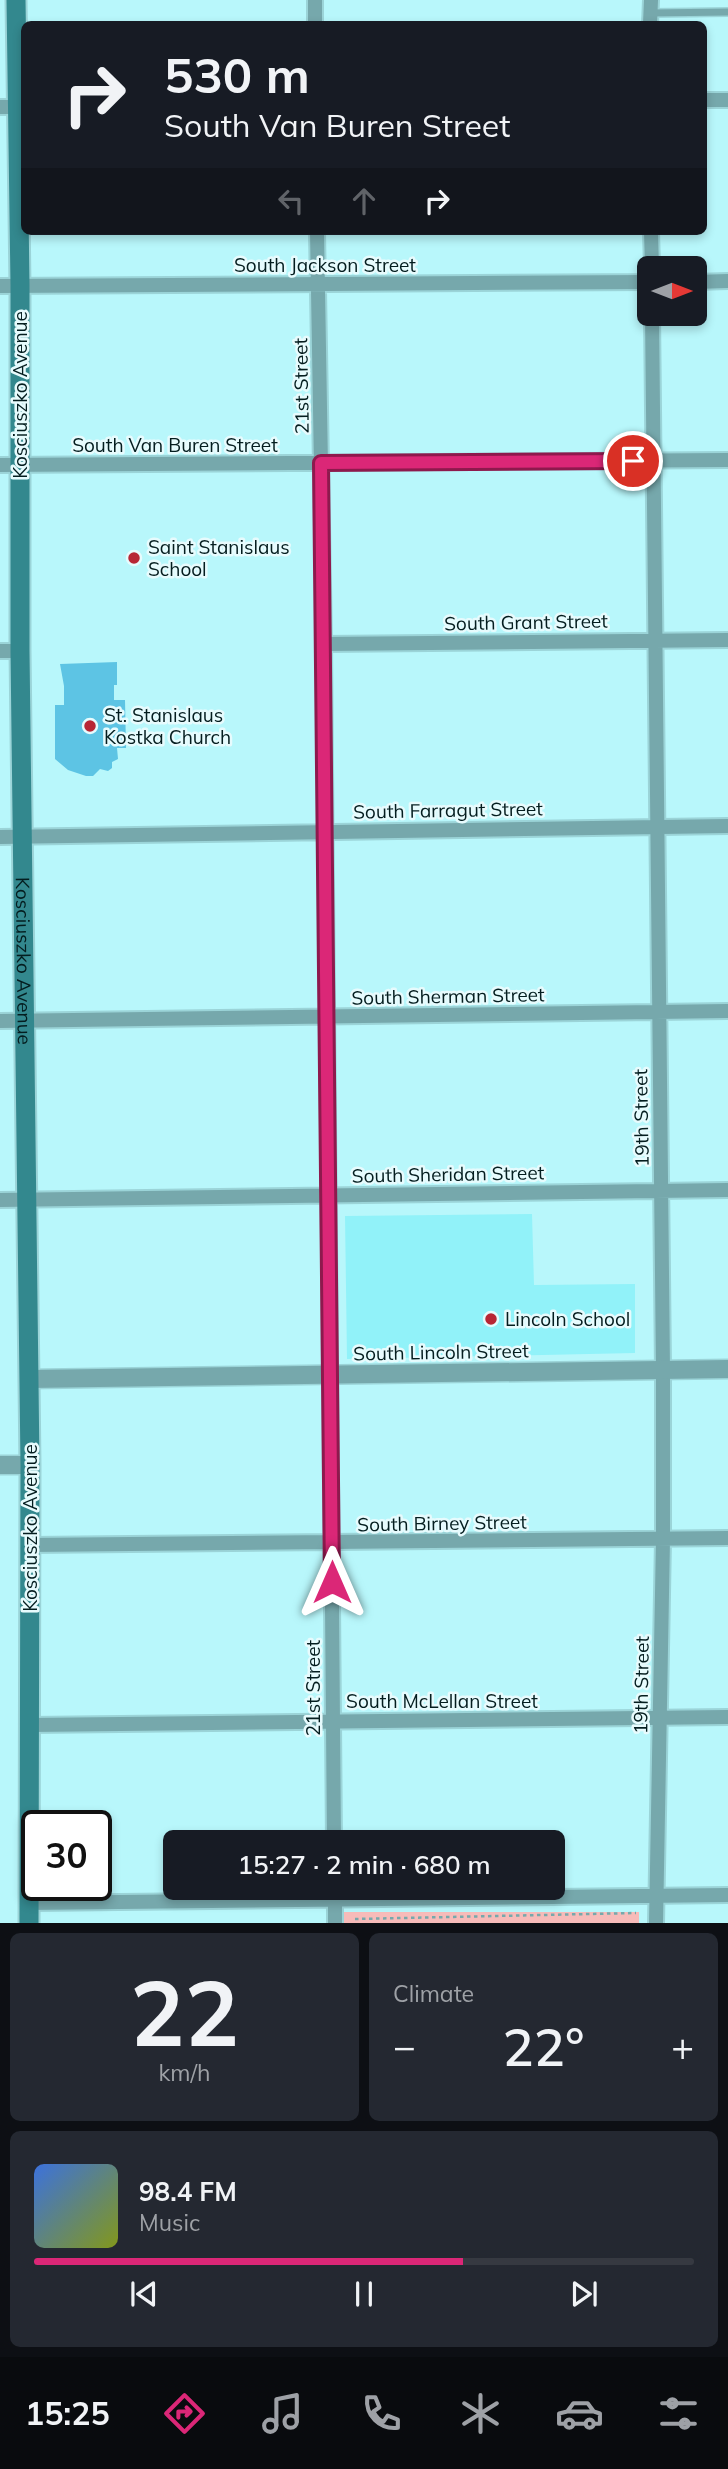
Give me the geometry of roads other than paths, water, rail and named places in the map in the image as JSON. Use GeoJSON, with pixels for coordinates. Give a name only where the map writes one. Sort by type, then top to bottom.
{"type":"FeatureCollection","features":[{"type":"Feature","properties":{"kind":"main road","name":"Kosciuszko Avenue"},"geometry":{"type":"LineString","coordinates":[[16,0],[14,107],[20,285],[10,465],[10,651],[22,836],[26,1020],[30,1465],[29,1913]]}},
{"type":"Feature","properties":{"kind":"street"},"geometry":{"type":"LineString","coordinates":[[315,0],[315,21]]}},
{"type":"Feature","properties":{"kind":"street"},"geometry":{"type":"LineString","coordinates":[[707,100],[728,100]]}},
{"type":"Feature","properties":{"kind":"street","name":"21st Street"},"geometry":{"type":"LineString","coordinates":[[317,235],[332,1375],[334,1830]]}},
{"type":"Feature","properties":{"kind":"street"},"geometry":{"type":"LineString","coordinates":[[651,235],[652,256]]}},
{"type":"Feature","properties":{"kind":"street"},"geometry":{"type":"LineString","coordinates":[[707,282],[728,281]]}},
{"type":"Feature","properties":{"kind":"street","name":"South Jackson Street"},"geometry":{"type":"LineString","coordinates":[[0,286],[637,282]]}},
{"type":"Feature","properties":{"kind":"street","name":"19th Street"},"geometry":{"type":"LineString","coordinates":[[652,326],[663,1370],[663,1539],[656,1923]]}},
{"type":"Feature","properties":{"kind":"street","name":"South Van Buren Street"},"geometry":{"type":"LineString","coordinates":[[10,465],[728,460]]}},
{"type":"Feature","properties":{"kind":"street","name":"South Grant Street"},"geometry":{"type":"LineString","coordinates":[[324,644],[728,640]]}},
{"type":"Feature","properties":{"kind":"street","name":"South Farragut Street"},"geometry":{"type":"LineString","coordinates":[[0,837],[728,826]]}},
{"type":"Feature","properties":{"kind":"street","name":"South Sherman Street"},"geometry":{"type":"LineString","coordinates":[[0,1021],[728,1011]]}},
{"type":"Feature","properties":{"kind":"street","name":"South Sheridan Street"},"geometry":{"type":"LineString","coordinates":[[0,1200],[728,1191]]}},
{"type":"Feature","properties":{"kind":"street","name":"South Lincoln Street"},"geometry":{"type":"LineString","coordinates":[[29,1379],[728,1369]]}},
{"type":"Feature","properties":{"kind":"street"},"geometry":{"type":"LineString","coordinates":[[0,1465],[30,1465]]}},
{"type":"Feature","properties":{"kind":"street","name":"South Birney Street"},"geometry":{"type":"LineString","coordinates":[[30,1545],[728,1538]]}},
{"type":"Feature","properties":{"kind":"street","name":"South McLellan Street"},"geometry":{"type":"LineString","coordinates":[[30,1725],[728,1717]]}},
{"type":"Feature","properties":{"kind":"street"},"geometry":{"type":"LineString","coordinates":[[565,1895],[728,1895]]}},
{"type":"Feature","properties":{"kind":"street"},"geometry":{"type":"LineString","coordinates":[[29,1913],[238,1900]]}},
{"type":"Feature","properties":{"kind":"street"},"geometry":{"type":"LineString","coordinates":[[335,1900],[335,1923]]}},
{"type":"Feature","properties":{"kind":"lane"},"geometry":{"type":"LineString","coordinates":[[651,12],[728,12]]}},
{"type":"Feature","properties":{"kind":"place","name":"Saint Stanislaus School"},"geometry":{"type":"Point","coordinates":[134,558]}},
{"type":"Feature","properties":{"kind":"place","name":"St. Stanislaus Kostka Church"},"geometry":{"type":"Point","coordinates":[90,726]}},
{"type":"Feature","properties":{"kind":"place","name":"Lincoln School"},"geometry":{"type":"Point","coordinates":[491,1319]}}]}
